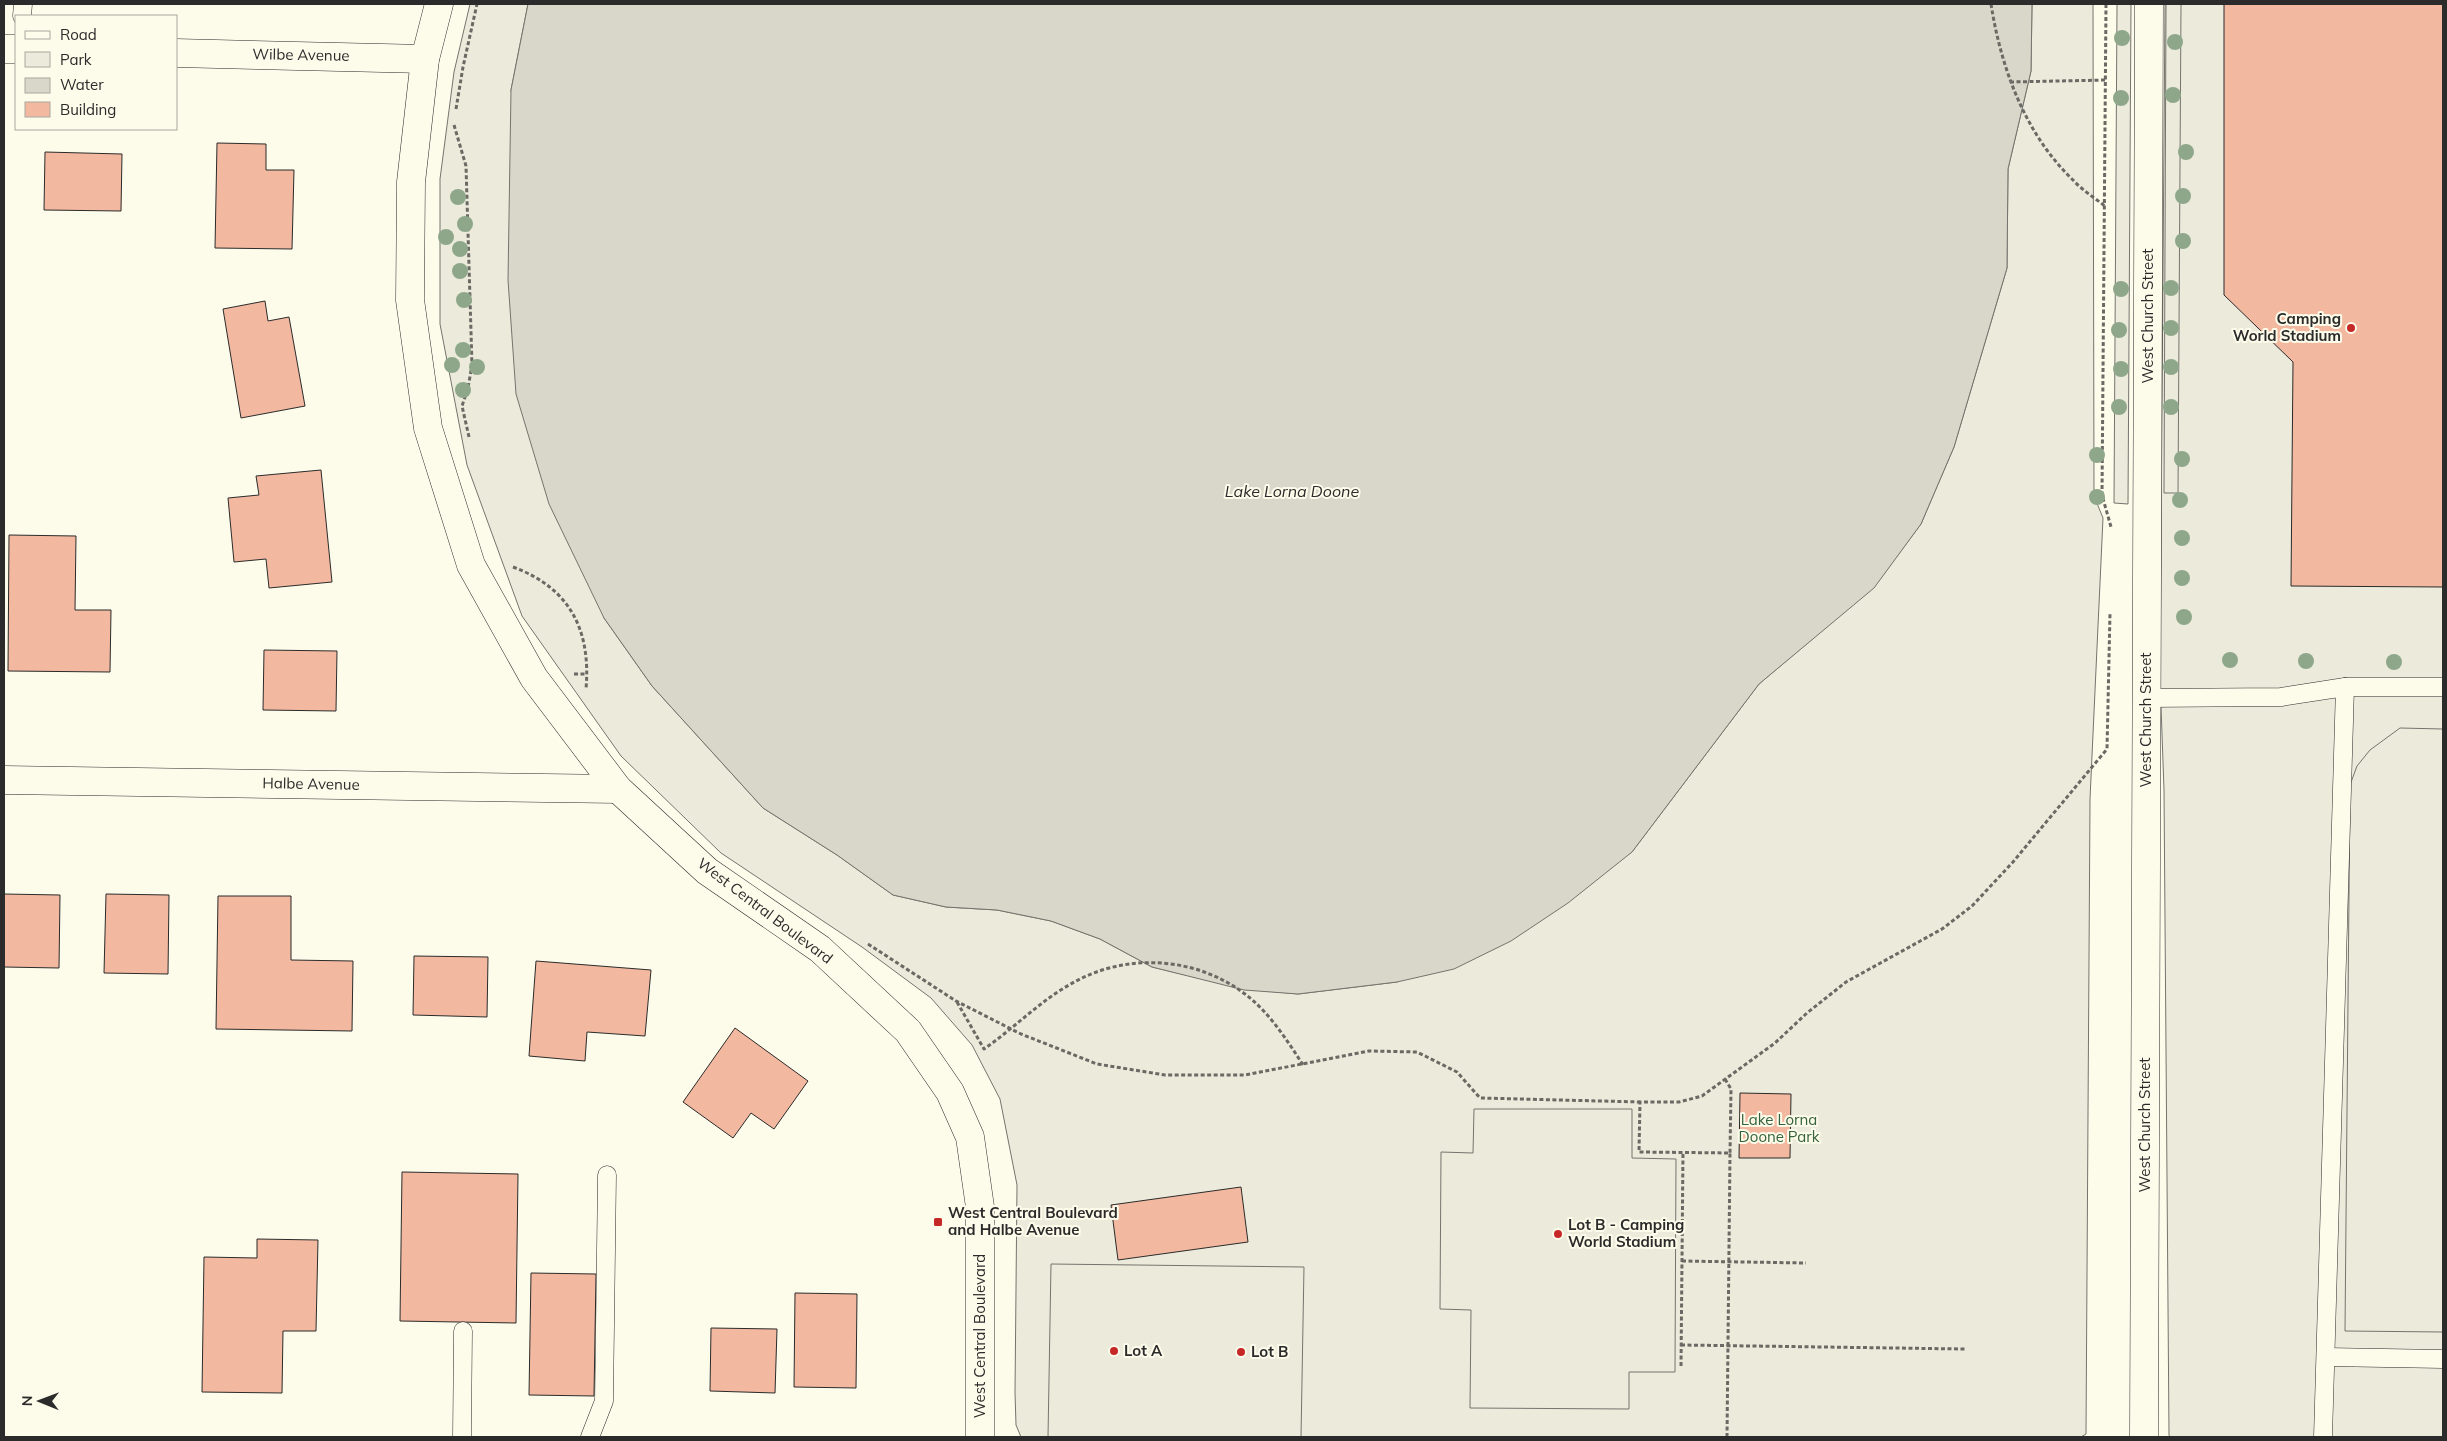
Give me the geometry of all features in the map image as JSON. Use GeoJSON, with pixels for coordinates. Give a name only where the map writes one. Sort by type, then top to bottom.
{"type":"FeatureCollection","features":[{"type":"Feature","properties":{"kind":"street","name":"West Central Boulevard"},"geometry":{"type":"LineString","coordinates":[[439,4],[425,58],[411,182],[410,300],[428,428],[471,565],[534,678],[618,788],[707,871],[820,949],[908,1031],[950,1092],[970,1137],[980,1207],[980,1437]]}},
{"type":"Feature","properties":{"kind":"street","name":"West Church Street"},"geometry":{"type":"LineString","coordinates":[[2144,1437],[2149,4]]}},
{"type":"Feature","properties":{"kind":"street","name":"Wilbe Avenue"},"geometry":{"type":"LineString","coordinates":[[178,53],[425,58]]}},
{"type":"Feature","properties":{"kind":"street","name":"Halbe Avenue"},"geometry":{"type":"LineString","coordinates":[[4,780],[618,788]]}},
{"type":"Feature","properties":{"kind":"lane"},"geometry":{"type":"LineString","coordinates":[[2323,1437],[2345,686]]}},
{"type":"Feature","properties":{"kind":"lane"},"geometry":{"type":"LineString","coordinates":[[2146,698],[2280,697],[2345,686],[2443,687]]}},
{"type":"Feature","properties":{"kind":"lane"},"geometry":{"type":"LineString","coordinates":[[590,1437],[604,1401],[607,1175]]}},
{"type":"Feature","properties":{"kind":"lane"},"geometry":{"type":"LineString","coordinates":[[462,1437],[463,1331]]}},
{"type":"Feature","properties":{"kind":"lane"},"geometry":{"type":"LineString","coordinates":[[2326,1357],[2443,1359]]}},
{"type":"Feature","properties":{"kind":"path"},"geometry":{"type":"LineString","coordinates":[[471,443],[462,406],[468,388],[472,364],[466,166],[454,125],[463,67],[477,4]]}},
{"type":"Feature","properties":{"kind":"path"},"geometry":{"type":"LineString","coordinates":[[1990,4],[1997,43],[2010,82],[2038,138],[2072,180],[2106,207]]}},
{"type":"Feature","properties":{"kind":"path"},"geometry":{"type":"LineString","coordinates":[[2106,4],[2106,207],[2102,494],[2112,529]]}},
{"type":"Feature","properties":{"kind":"path"},"geometry":{"type":"LineString","coordinates":[[2010,82],[2106,80]]}},
{"type":"Feature","properties":{"kind":"path"},"geometry":{"type":"LineString","coordinates":[[514,574],[511,567],[533,574],[549,584],[564,600],[578,622],[586,647],[585,692],[581,686]]}},
{"type":"Feature","properties":{"kind":"path"},"geometry":{"type":"LineString","coordinates":[[862,940],[956,1002],[1012,1030],[1097,1064],[1165,1076],[1245,1075],[1369,1051],[1417,1052],[1457,1072],[1480,1098],[1679,1102],[1702,1096],[1775,1043],[1807,1013],[1846,982],[1942,929],[1972,906],[2013,862],[2107,749],[2110,605]]}},
{"type":"Feature","properties":{"kind":"path"},"geometry":{"type":"LineString","coordinates":[[573,674],[577,680]]}},
{"type":"Feature","properties":{"kind":"path"},"geometry":{"type":"LineString","coordinates":[[956,1002],[984,1049],[1012,1030],[1070,984],[1108,968],[1131,963],[1159,962],[1187,966],[1214,976],[1246,995],[1273,1024],[1303,1065]]}},
{"type":"Feature","properties":{"kind":"path"},"geometry":{"type":"LineString","coordinates":[[1725,1079],[1731,1089],[1726,1437]]}},
{"type":"Feature","properties":{"kind":"path"},"geometry":{"type":"LineString","coordinates":[[1640,1102],[1639,1152],[1730,1153]]}},
{"type":"Feature","properties":{"kind":"path"},"geometry":{"type":"LineString","coordinates":[[1681,1366],[1683,1152]]}},
{"type":"Feature","properties":{"kind":"path"},"geometry":{"type":"LineString","coordinates":[[1682,1261],[1806,1262]]}},
{"type":"Feature","properties":{"kind":"path"},"geometry":{"type":"LineString","coordinates":[[1681,1345],[1965,1349]]}},
{"type":"Feature","properties":{"kind":"green space","name":"Lake Lorna Doone Park"},"geometry":{"type":"Polygon","coordinates":[[[470,4],[528,4],[511,90],[604,618],[652,686],[763,808],[837,855],[893,895],[946,907],[997,910],[1051,921],[1100,939],[1152,967],[1244,989],[1298,994],[1397,982],[1632,852],[1759,684],[1874,587],[1921,524],[1954,447],[2007,268],[2008,169],[2031,71],[2032,4],[2093,4],[2094,496],[2103,518],[2090,799],[2086,1434],[2081,1437],[1021,1437],[1016,1425],[1015,1393],[1017,1185],[1000,1099],[972,1045],[931,998],[862,947],[721,853],[621,756],[522,616],[467,465],[440,324],[440,179],[454,72],[470,4]]]}},
{"type":"Feature","properties":{"kind":"green space"},"geometry":{"type":"Polygon","coordinates":[[[2165,4],[2443,4],[2443,1437],[2170,1437],[2169,1435],[2164,790],[2160,678],[2165,4]]]}},
{"type":"Feature","properties":{"kind":"shaded area"},"geometry":{"type":"Polygon","coordinates":[[[2117,4],[2131,4],[2128,504],[2114,503],[2117,4]]]}},
{"type":"Feature","properties":{"kind":"shaded area"},"geometry":{"type":"Polygon","coordinates":[[[2166,4],[2181,4],[2178,493],[2164,493],[2166,4]]]}},
{"type":"Feature","properties":{"kind":"shaded area"},"geometry":{"type":"Polygon","coordinates":[[[2400,728],[2443,729],[2443,1332],[2345,1331],[2350,785],[2357,766],[2370,750],[2400,728]]]}},
{"type":"Feature","properties":{"kind":"shaded area","name":"Lot B - Camping World Stadium"},"geometry":{"type":"Polygon","coordinates":[[[1474,1109],[1632,1109],[1632,1158],[1676,1159],[1675,1372],[1629,1372],[1629,1409],[1470,1408],[1471,1310],[1440,1309],[1441,1152],[1473,1153],[1474,1109]]]}},
{"type":"Feature","properties":{"kind":"shaded area"},"geometry":{"type":"Polygon","coordinates":[[[1051,1264],[1304,1267],[1301,1437],[1048,1437],[1051,1264]]]}},
{"type":"Feature","properties":{"kind":"water","name":"Lake Lorna Doone"},"geometry":{"type":"Polygon","coordinates":[[[528,4],[2032,4],[2031,71],[2008,169],[2007,268],[1954,447],[1921,524],[1874,588],[1759,684],[1632,852],[1568,903],[1511,941],[1454,969],[1397,982],[1298,994],[1244,990],[1152,967],[1100,939],[1051,921],[997,910],[946,907],[893,895],[837,855],[763,808],[652,686],[604,618],[549,504],[516,394],[508,280],[511,90],[528,4]]]}},
{"type":"Feature","properties":{"kind":"building","name":"Camping World Stadium"},"geometry":{"type":"Polygon","coordinates":[[[2224,4],[2443,4],[2443,587],[2291,586],[2293,362],[2224,295],[2224,4]]]}},
{"type":"Feature","properties":{"kind":"building"},"geometry":{"type":"Polygon","coordinates":[[[217,143],[266,144],[266,170],[294,170],[292,249],[215,248],[217,143]]]}},
{"type":"Feature","properties":{"kind":"building"},"geometry":{"type":"Polygon","coordinates":[[[45,152],[122,154],[121,211],[44,210],[45,152]]]}},
{"type":"Feature","properties":{"kind":"building"},"geometry":{"type":"Polygon","coordinates":[[[265,301],[268,321],[289,317],[305,406],[241,418],[223,309],[265,301]]]}},
{"type":"Feature","properties":{"kind":"building"},"geometry":{"type":"Polygon","coordinates":[[[321,470],[332,582],[269,588],[266,559],[234,562],[228,498],[259,495],[256,476],[321,470]]]}},
{"type":"Feature","properties":{"kind":"building"},"geometry":{"type":"Polygon","coordinates":[[[9,535],[76,536],[75,610],[111,610],[110,672],[8,671],[9,535]]]}},
{"type":"Feature","properties":{"kind":"building"},"geometry":{"type":"Polygon","coordinates":[[[264,650],[337,651],[336,711],[263,710],[264,650]]]}},
{"type":"Feature","properties":{"kind":"building"},"geometry":{"type":"Polygon","coordinates":[[[4,894],[60,895],[59,968],[4,967],[4,894]]]}},
{"type":"Feature","properties":{"kind":"building"},"geometry":{"type":"Polygon","coordinates":[[[106,894],[169,895],[168,974],[104,973],[106,894]]]}},
{"type":"Feature","properties":{"kind":"building"},"geometry":{"type":"Polygon","coordinates":[[[218,896],[291,896],[291,960],[353,961],[352,1031],[216,1029],[218,896]]]}},
{"type":"Feature","properties":{"kind":"building"},"geometry":{"type":"Polygon","coordinates":[[[414,956],[488,957],[487,1017],[413,1015],[414,956]]]}},
{"type":"Feature","properties":{"kind":"building"},"geometry":{"type":"Polygon","coordinates":[[[536,961],[651,970],[645,1036],[587,1032],[585,1061],[529,1056],[536,961]]]}},
{"type":"Feature","properties":{"kind":"building"},"geometry":{"type":"Polygon","coordinates":[[[735,1028],[808,1081],[774,1129],[751,1113],[733,1138],[683,1102],[735,1028]]]}},
{"type":"Feature","properties":{"kind":"building"},"geometry":{"type":"Polygon","coordinates":[[[1740,1093],[1791,1094],[1790,1158],[1739,1158],[1740,1093]]]}},
{"type":"Feature","properties":{"kind":"building"},"geometry":{"type":"Polygon","coordinates":[[[402,1172],[518,1174],[516,1323],[400,1321],[402,1172]]]}},
{"type":"Feature","properties":{"kind":"building"},"geometry":{"type":"Polygon","coordinates":[[[1241,1187],[1248,1242],[1118,1260],[1111,1205],[1241,1187]]]}},
{"type":"Feature","properties":{"kind":"building"},"geometry":{"type":"Polygon","coordinates":[[[257,1239],[318,1240],[316,1331],[283,1331],[282,1393],[202,1392],[204,1257],[257,1258],[257,1239]]]}},
{"type":"Feature","properties":{"kind":"building"},"geometry":{"type":"Polygon","coordinates":[[[531,1273],[596,1274],[594,1396],[529,1395],[531,1273]]]}},
{"type":"Feature","properties":{"kind":"building"},"geometry":{"type":"Polygon","coordinates":[[[795,1293],[857,1294],[856,1388],[794,1387],[795,1293]]]}},
{"type":"Feature","properties":{"kind":"building"},"geometry":{"type":"Polygon","coordinates":[[[711,1328],[777,1329],[775,1393],[710,1391],[711,1328]]]}},
{"type":"Feature","properties":{"kind":"place","name":"Camping World Stadium"},"geometry":{"type":"Point","coordinates":[2351,328]}},
{"type":"Feature","properties":{"kind":"place","name":"West Central Boulevard and Halbe Avenue"},"geometry":{"type":"Point","coordinates":[938,1222]}},
{"type":"Feature","properties":{"kind":"place","name":"Lot B - Camping World Stadium"},"geometry":{"type":"Point","coordinates":[1558,1234]}},
{"type":"Feature","properties":{"kind":"place","name":"Lot A"},"geometry":{"type":"Point","coordinates":[1114,1351]}},
{"type":"Feature","properties":{"kind":"place","name":"Lot B"},"geometry":{"type":"Point","coordinates":[1241,1352]}}]}
